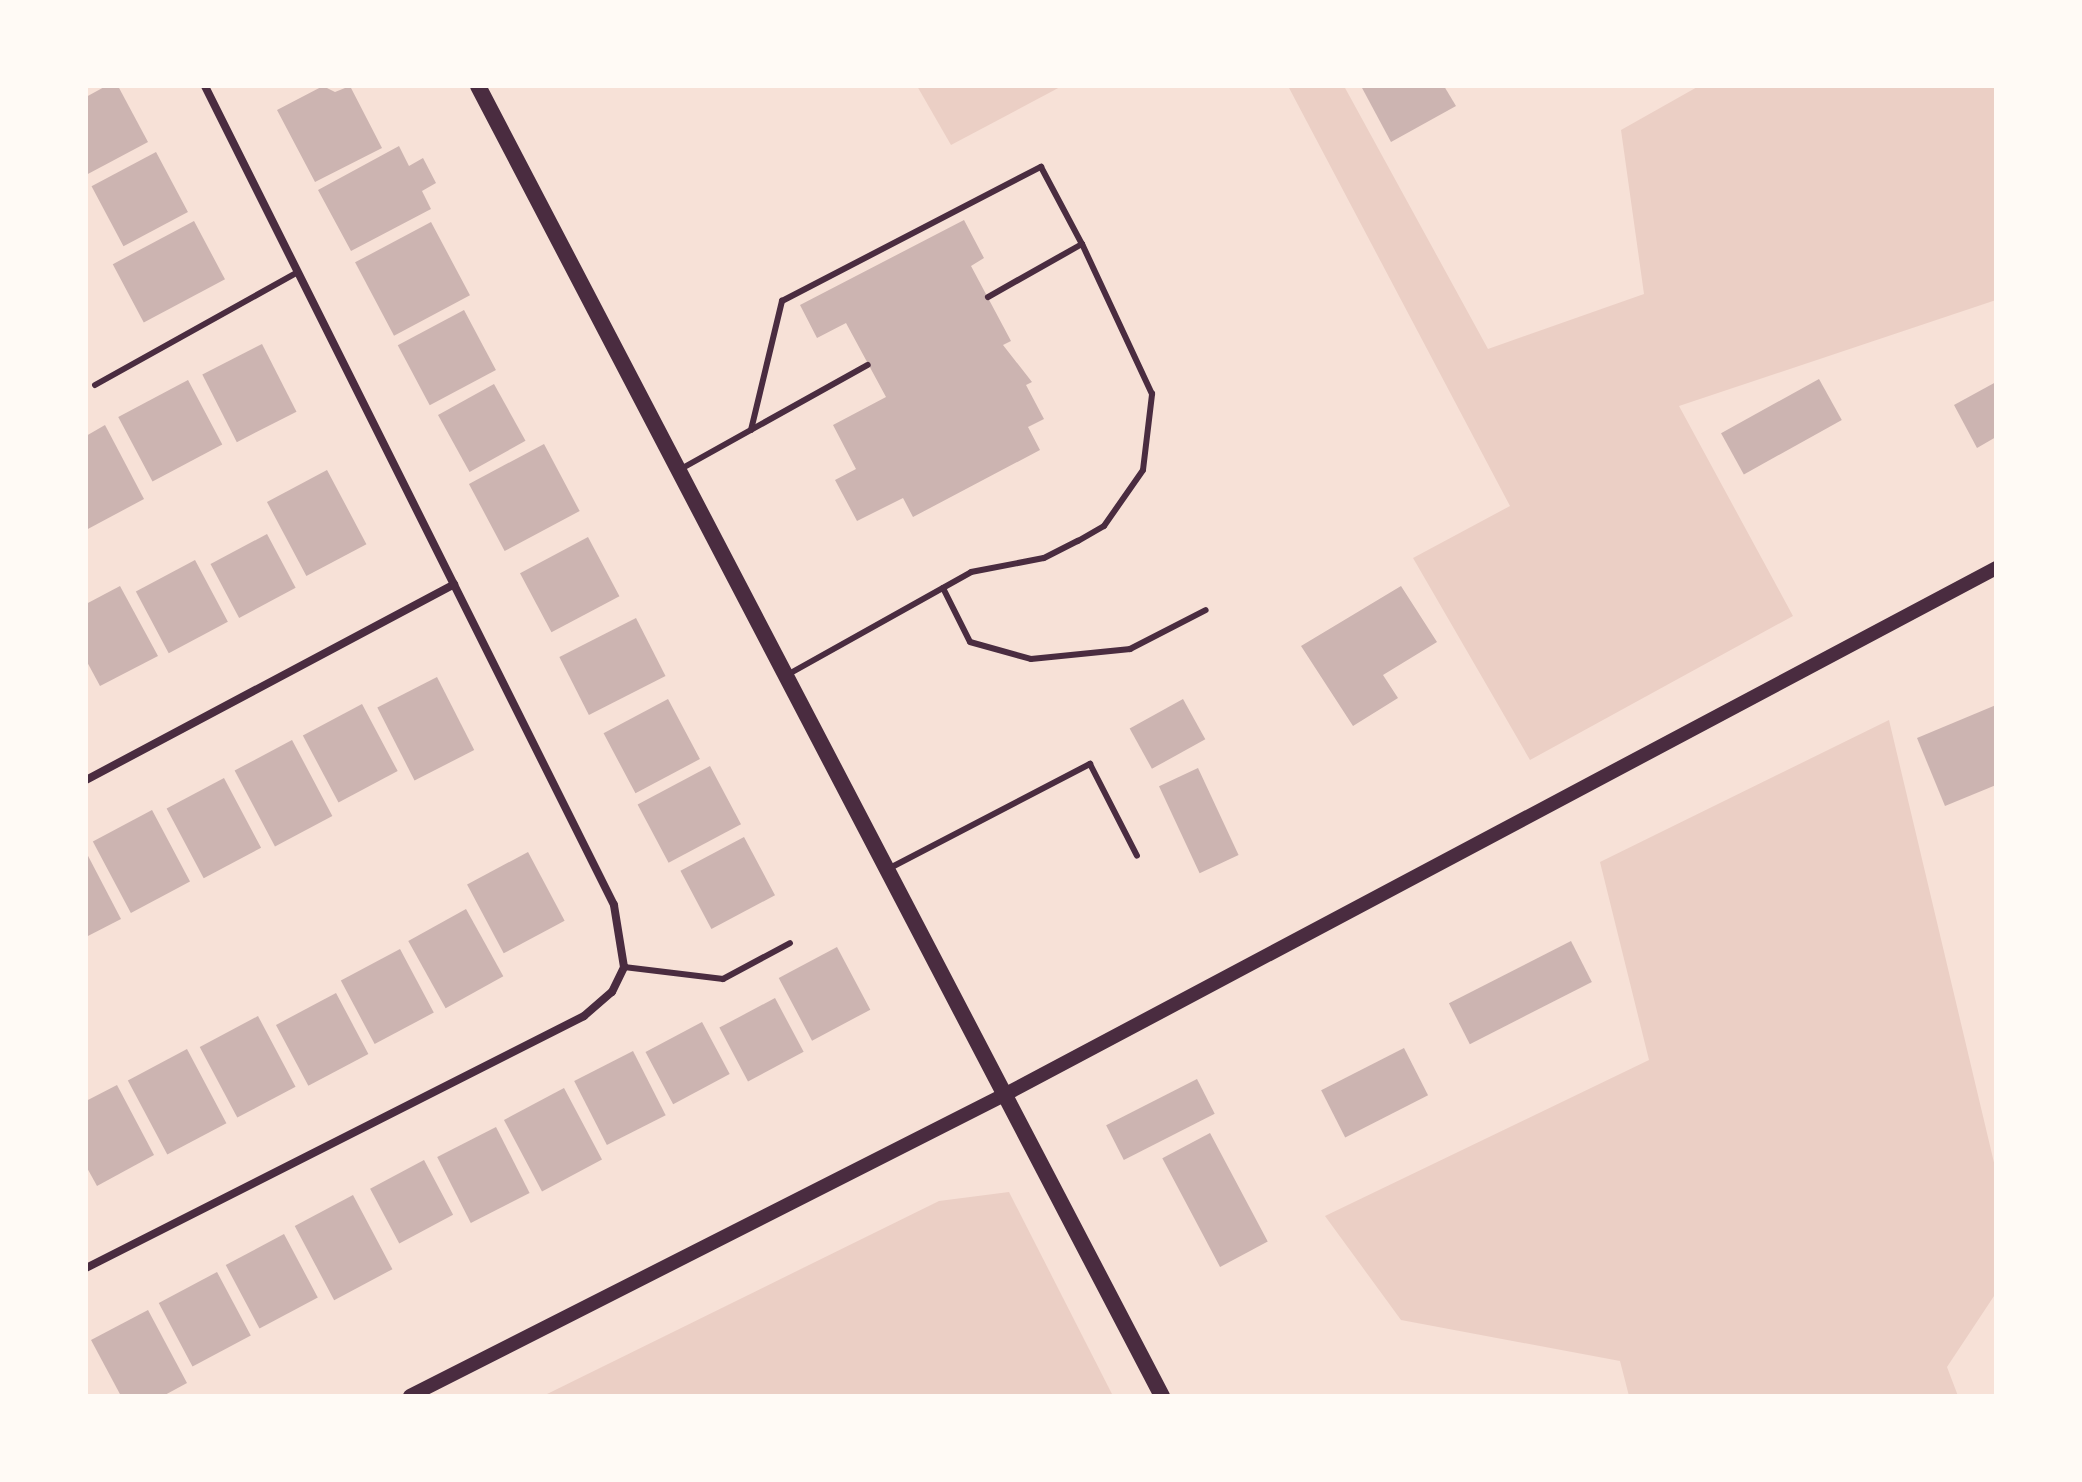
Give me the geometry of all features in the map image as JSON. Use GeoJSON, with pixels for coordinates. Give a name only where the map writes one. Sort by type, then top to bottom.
{"type":"FeatureCollection","features":[{"type":"Feature","properties":{"kind":"main road"},"geometry":{"type":"LineString","coordinates":[[478,86],[1162,1396]]}},
{"type":"Feature","properties":{"kind":"street"},"geometry":{"type":"LineString","coordinates":[[86,1268],[584,1016],[612,992],[624,967],[614,905],[205,86]]}},
{"type":"Feature","properties":{"kind":"street"},"geometry":{"type":"LineString","coordinates":[[410,1396],[1006,1094],[1996,568]]}},
{"type":"Feature","properties":{"kind":"street"},"geometry":{"type":"LineString","coordinates":[[86,780],[454,584]]}},
{"type":"Feature","properties":{"kind":"lane"},"geometry":{"type":"LineString","coordinates":[[751,430],[782,301],[1041,167],[1082,244],[1152,394],[1143,470],[1104,526],[1044,558],[971,572],[787,675]]}},
{"type":"Feature","properties":{"kind":"lane"},"geometry":{"type":"LineString","coordinates":[[988,297],[1082,244]]}},
{"type":"Feature","properties":{"kind":"lane"},"geometry":{"type":"LineString","coordinates":[[95,385],[298,272]]}},
{"type":"Feature","properties":{"kind":"lane"},"geometry":{"type":"LineString","coordinates":[[679,470],[868,365]]}},
{"type":"Feature","properties":{"kind":"lane"},"geometry":{"type":"LineString","coordinates":[[943,588],[970,642],[1031,659],[1130,649],[1206,610]]}},
{"type":"Feature","properties":{"kind":"lane"},"geometry":{"type":"LineString","coordinates":[[888,869],[1090,764],[1137,856]]}},
{"type":"Feature","properties":{"kind":"lane"},"geometry":{"type":"LineString","coordinates":[[624,967],[723,979],[790,943]]}},
{"type":"Feature","properties":{"kind":"shaded area"},"geometry":{"type":"Polygon","coordinates":[[[917,86],[1062,86],[951,145],[917,86]]]}},
{"type":"Feature","properties":{"kind":"shaded area"},"geometry":{"type":"Polygon","coordinates":[[[1288,86],[1344,86],[1488,349],[1644,294],[1621,130],[1699,86],[1996,86],[1996,300],[1679,406],[1793,616],[1530,760],[1413,558],[1510,506],[1288,86]]]}},
{"type":"Feature","properties":{"kind":"shaded area"},"geometry":{"type":"Polygon","coordinates":[[[1889,720],[1996,1171],[1996,1293],[1947,1367],[1958,1396],[1629,1396],[1620,1361],[1401,1320],[1325,1216],[1649,1060],[1600,862],[1889,720]]]}},
{"type":"Feature","properties":{"kind":"shaded area"},"geometry":{"type":"Polygon","coordinates":[[[1009,1192],[1113,1396],[543,1396],[939,1201],[1009,1192]]]}},
{"type":"Feature","properties":{"kind":"building"},"geometry":{"type":"Polygon","coordinates":[[[106,86],[118,86],[148,142],[86,175],[86,97],[106,86]]]}},
{"type":"Feature","properties":{"kind":"building"},"geometry":{"type":"Polygon","coordinates":[[[323,86],[335,92],[350,86],[382,148],[315,182],[277,110],[323,86]]]}},
{"type":"Feature","properties":{"kind":"building"},"geometry":{"type":"Polygon","coordinates":[[[1361,86],[1444,86],[1456,106],[1391,142],[1361,86]]]}},
{"type":"Feature","properties":{"kind":"building"},"geometry":{"type":"Polygon","coordinates":[[[399,146],[409,166],[423,158],[436,183],[422,191],[431,209],[351,251],[318,190],[399,146]]]}},
{"type":"Feature","properties":{"kind":"building"},"geometry":{"type":"Polygon","coordinates":[[[156,152],[188,212],[123,246],[92,186],[156,152]]]}},
{"type":"Feature","properties":{"kind":"building"},"geometry":{"type":"Polygon","coordinates":[[[964,220],[984,258],[971,266],[1011,341],[1003,345],[1032,382],[1026,385],[1044,419],[1028,427],[1040,450],[913,517],[903,498],[857,521],[835,480],[856,469],[833,425],[886,397],[846,323],[817,338],[800,305],[964,220]]]}},
{"type":"Feature","properties":{"kind":"building"},"geometry":{"type":"Polygon","coordinates":[[[194,221],[225,279],[144,322],[113,264],[194,221]]]}},
{"type":"Feature","properties":{"kind":"building"},"geometry":{"type":"Polygon","coordinates":[[[431,222],[470,295],[394,336],[355,262],[431,222]]]}},
{"type":"Feature","properties":{"kind":"building"},"geometry":{"type":"Polygon","coordinates":[[[464,310],[496,370],[430,405],[398,345],[464,310]]]}},
{"type":"Feature","properties":{"kind":"building"},"geometry":{"type":"Polygon","coordinates":[[[262,344],[297,412],[237,442],[202,374],[262,344]]]}},
{"type":"Feature","properties":{"kind":"building"},"geometry":{"type":"Polygon","coordinates":[[[1819,379],[1842,420],[1744,474],[1721,433],[1819,379]]]}},
{"type":"Feature","properties":{"kind":"building"},"geometry":{"type":"Polygon","coordinates":[[[188,380],[222,444],[153,482],[118,417],[188,380]]]}},
{"type":"Feature","properties":{"kind":"building"},"geometry":{"type":"Polygon","coordinates":[[[1996,382],[1996,437],[1977,448],[1954,405],[1996,382]]]}},
{"type":"Feature","properties":{"kind":"building"},"geometry":{"type":"Polygon","coordinates":[[[494,384],[526,441],[470,472],[438,415],[494,384]]]}},
{"type":"Feature","properties":{"kind":"building"},"geometry":{"type":"Polygon","coordinates":[[[105,425],[144,499],[86,530],[86,436],[105,425]]]}},
{"type":"Feature","properties":{"kind":"building"},"geometry":{"type":"Polygon","coordinates":[[[544,444],[580,511],[505,551],[469,484],[544,444]]]}},
{"type":"Feature","properties":{"kind":"building"},"geometry":{"type":"Polygon","coordinates":[[[327,470],[366,544],[306,576],[267,502],[327,470]]]}},
{"type":"Feature","properties":{"kind":"building"},"geometry":{"type":"Polygon","coordinates":[[[267,534],[296,588],[239,618],[210,564],[267,534]]]}},
{"type":"Feature","properties":{"kind":"building"},"geometry":{"type":"Polygon","coordinates":[[[588,537],[619,596],[551,632],[520,573],[588,537]]]}},
{"type":"Feature","properties":{"kind":"building"},"geometry":{"type":"Polygon","coordinates":[[[195,560],[228,622],[169,653],[136,591],[195,560]]]}},
{"type":"Feature","properties":{"kind":"building"},"geometry":{"type":"Polygon","coordinates":[[[120,586],[158,656],[100,686],[86,660],[86,604],[120,586]]]}},
{"type":"Feature","properties":{"kind":"building"},"geometry":{"type":"Polygon","coordinates":[[[1401,586],[1437,642],[1383,675],[1398,698],[1353,726],[1301,646],[1401,586]]]}},
{"type":"Feature","properties":{"kind":"building"},"geometry":{"type":"Polygon","coordinates":[[[636,618],[666,676],[589,715],[559,657],[636,618]]]}},
{"type":"Feature","properties":{"kind":"building"},"geometry":{"type":"Polygon","coordinates":[[[437,677],[474,750],[415,780],[377,707],[437,677]]]}},
{"type":"Feature","properties":{"kind":"building"},"geometry":{"type":"Polygon","coordinates":[[[668,699],[700,759],[635,793],[604,733],[668,699]]]}},
{"type":"Feature","properties":{"kind":"building"},"geometry":{"type":"Polygon","coordinates":[[[1183,699],[1205,739],[1152,769],[1130,729],[1183,699]]]}},
{"type":"Feature","properties":{"kind":"building"},"geometry":{"type":"Polygon","coordinates":[[[362,704],[398,771],[339,803],[303,735],[362,704]]]}},
{"type":"Feature","properties":{"kind":"building"},"geometry":{"type":"Polygon","coordinates":[[[1996,705],[1996,785],[1945,806],[1917,738],[1996,705]]]}},
{"type":"Feature","properties":{"kind":"building"},"geometry":{"type":"Polygon","coordinates":[[[292,740],[332,816],[275,846],[235,771],[292,740]]]}},
{"type":"Feature","properties":{"kind":"building"},"geometry":{"type":"Polygon","coordinates":[[[710,766],[741,824],[669,863],[638,804],[710,766]]]}},
{"type":"Feature","properties":{"kind":"building"},"geometry":{"type":"Polygon","coordinates":[[[1198,768],[1239,855],[1200,873],[1159,786],[1198,768]]]}},
{"type":"Feature","properties":{"kind":"building"},"geometry":{"type":"Polygon","coordinates":[[[224,778],[261,848],[204,878],[167,809],[224,778]]]}},
{"type":"Feature","properties":{"kind":"building"},"geometry":{"type":"Polygon","coordinates":[[[152,810],[190,882],[131,913],[93,841],[152,810]]]}},
{"type":"Feature","properties":{"kind":"building"},"geometry":{"type":"Polygon","coordinates":[[[744,837],[775,895],[711,929],[680,871],[744,837]]]}},
{"type":"Feature","properties":{"kind":"building"},"geometry":{"type":"Polygon","coordinates":[[[86,852],[121,919],[86,937],[86,852]]]}},
{"type":"Feature","properties":{"kind":"building"},"geometry":{"type":"Polygon","coordinates":[[[528,852],[565,921],[504,953],[467,884],[528,852]]]}},
{"type":"Feature","properties":{"kind":"building"},"geometry":{"type":"Polygon","coordinates":[[[466,909],[503,976],[446,1008],[408,941],[466,909]]]}},
{"type":"Feature","properties":{"kind":"building"},"geometry":{"type":"Polygon","coordinates":[[[1571,941],[1592,982],[1470,1044],[1449,1003],[1571,941]]]}},
{"type":"Feature","properties":{"kind":"building"},"geometry":{"type":"Polygon","coordinates":[[[837,947],[870,1010],[812,1041],[779,978],[837,947]]]}},
{"type":"Feature","properties":{"kind":"building"},"geometry":{"type":"Polygon","coordinates":[[[400,949],[434,1013],[375,1044],[341,980],[400,949]]]}},
{"type":"Feature","properties":{"kind":"building"},"geometry":{"type":"Polygon","coordinates":[[[336,993],[368,1054],[308,1086],[276,1025],[336,993]]]}},
{"type":"Feature","properties":{"kind":"building"},"geometry":{"type":"Polygon","coordinates":[[[775,998],[804,1052],[748,1081],[719,1028],[775,998]]]}},
{"type":"Feature","properties":{"kind":"building"},"geometry":{"type":"Polygon","coordinates":[[[258,1016],[296,1087],[237,1118],[200,1047],[258,1016]]]}},
{"type":"Feature","properties":{"kind":"building"},"geometry":{"type":"Polygon","coordinates":[[[702,1022],[730,1074],[673,1104],[645,1052],[702,1022]]]}},
{"type":"Feature","properties":{"kind":"building"},"geometry":{"type":"Polygon","coordinates":[[[1404,1048],[1428,1095],[1345,1137],[1321,1090],[1404,1048]]]}},
{"type":"Feature","properties":{"kind":"building"},"geometry":{"type":"Polygon","coordinates":[[[187,1049],[226,1123],[167,1155],[128,1080],[187,1049]]]}},
{"type":"Feature","properties":{"kind":"building"},"geometry":{"type":"Polygon","coordinates":[[[633,1051],[666,1115],[607,1145],[574,1081],[633,1051]]]}},
{"type":"Feature","properties":{"kind":"building"},"geometry":{"type":"Polygon","coordinates":[[[1197,1079],[1215,1114],[1124,1160],[1106,1125],[1197,1079]]]}},
{"type":"Feature","properties":{"kind":"building"},"geometry":{"type":"Polygon","coordinates":[[[117,1085],[154,1155],[97,1186],[86,1166],[86,1101],[117,1085]]]}},
{"type":"Feature","properties":{"kind":"building"},"geometry":{"type":"Polygon","coordinates":[[[564,1088],[602,1160],[542,1191],[504,1120],[564,1088]]]}},
{"type":"Feature","properties":{"kind":"building"},"geometry":{"type":"Polygon","coordinates":[[[496,1127],[530,1193],[471,1223],[437,1157],[496,1127]]]}},
{"type":"Feature","properties":{"kind":"building"},"geometry":{"type":"Polygon","coordinates":[[[1210,1133],[1268,1242],[1220,1267],[1162,1158],[1210,1133]]]}},
{"type":"Feature","properties":{"kind":"building"},"geometry":{"type":"Polygon","coordinates":[[[424,1160],[453,1215],[399,1243],[370,1189],[424,1160]]]}},
{"type":"Feature","properties":{"kind":"building"},"geometry":{"type":"Polygon","coordinates":[[[353,1195],[392,1269],[334,1300],[295,1226],[353,1195]]]}},
{"type":"Feature","properties":{"kind":"building"},"geometry":{"type":"Polygon","coordinates":[[[284,1234],[318,1298],[260,1329],[226,1265],[284,1234]]]}},
{"type":"Feature","properties":{"kind":"building"},"geometry":{"type":"Polygon","coordinates":[[[217,1272],[251,1336],[193,1367],[159,1303],[217,1272]]]}},
{"type":"Feature","properties":{"kind":"building"},"geometry":{"type":"Polygon","coordinates":[[[148,1310],[187,1383],[163,1396],[121,1396],[91,1340],[148,1310]]]}}]}
